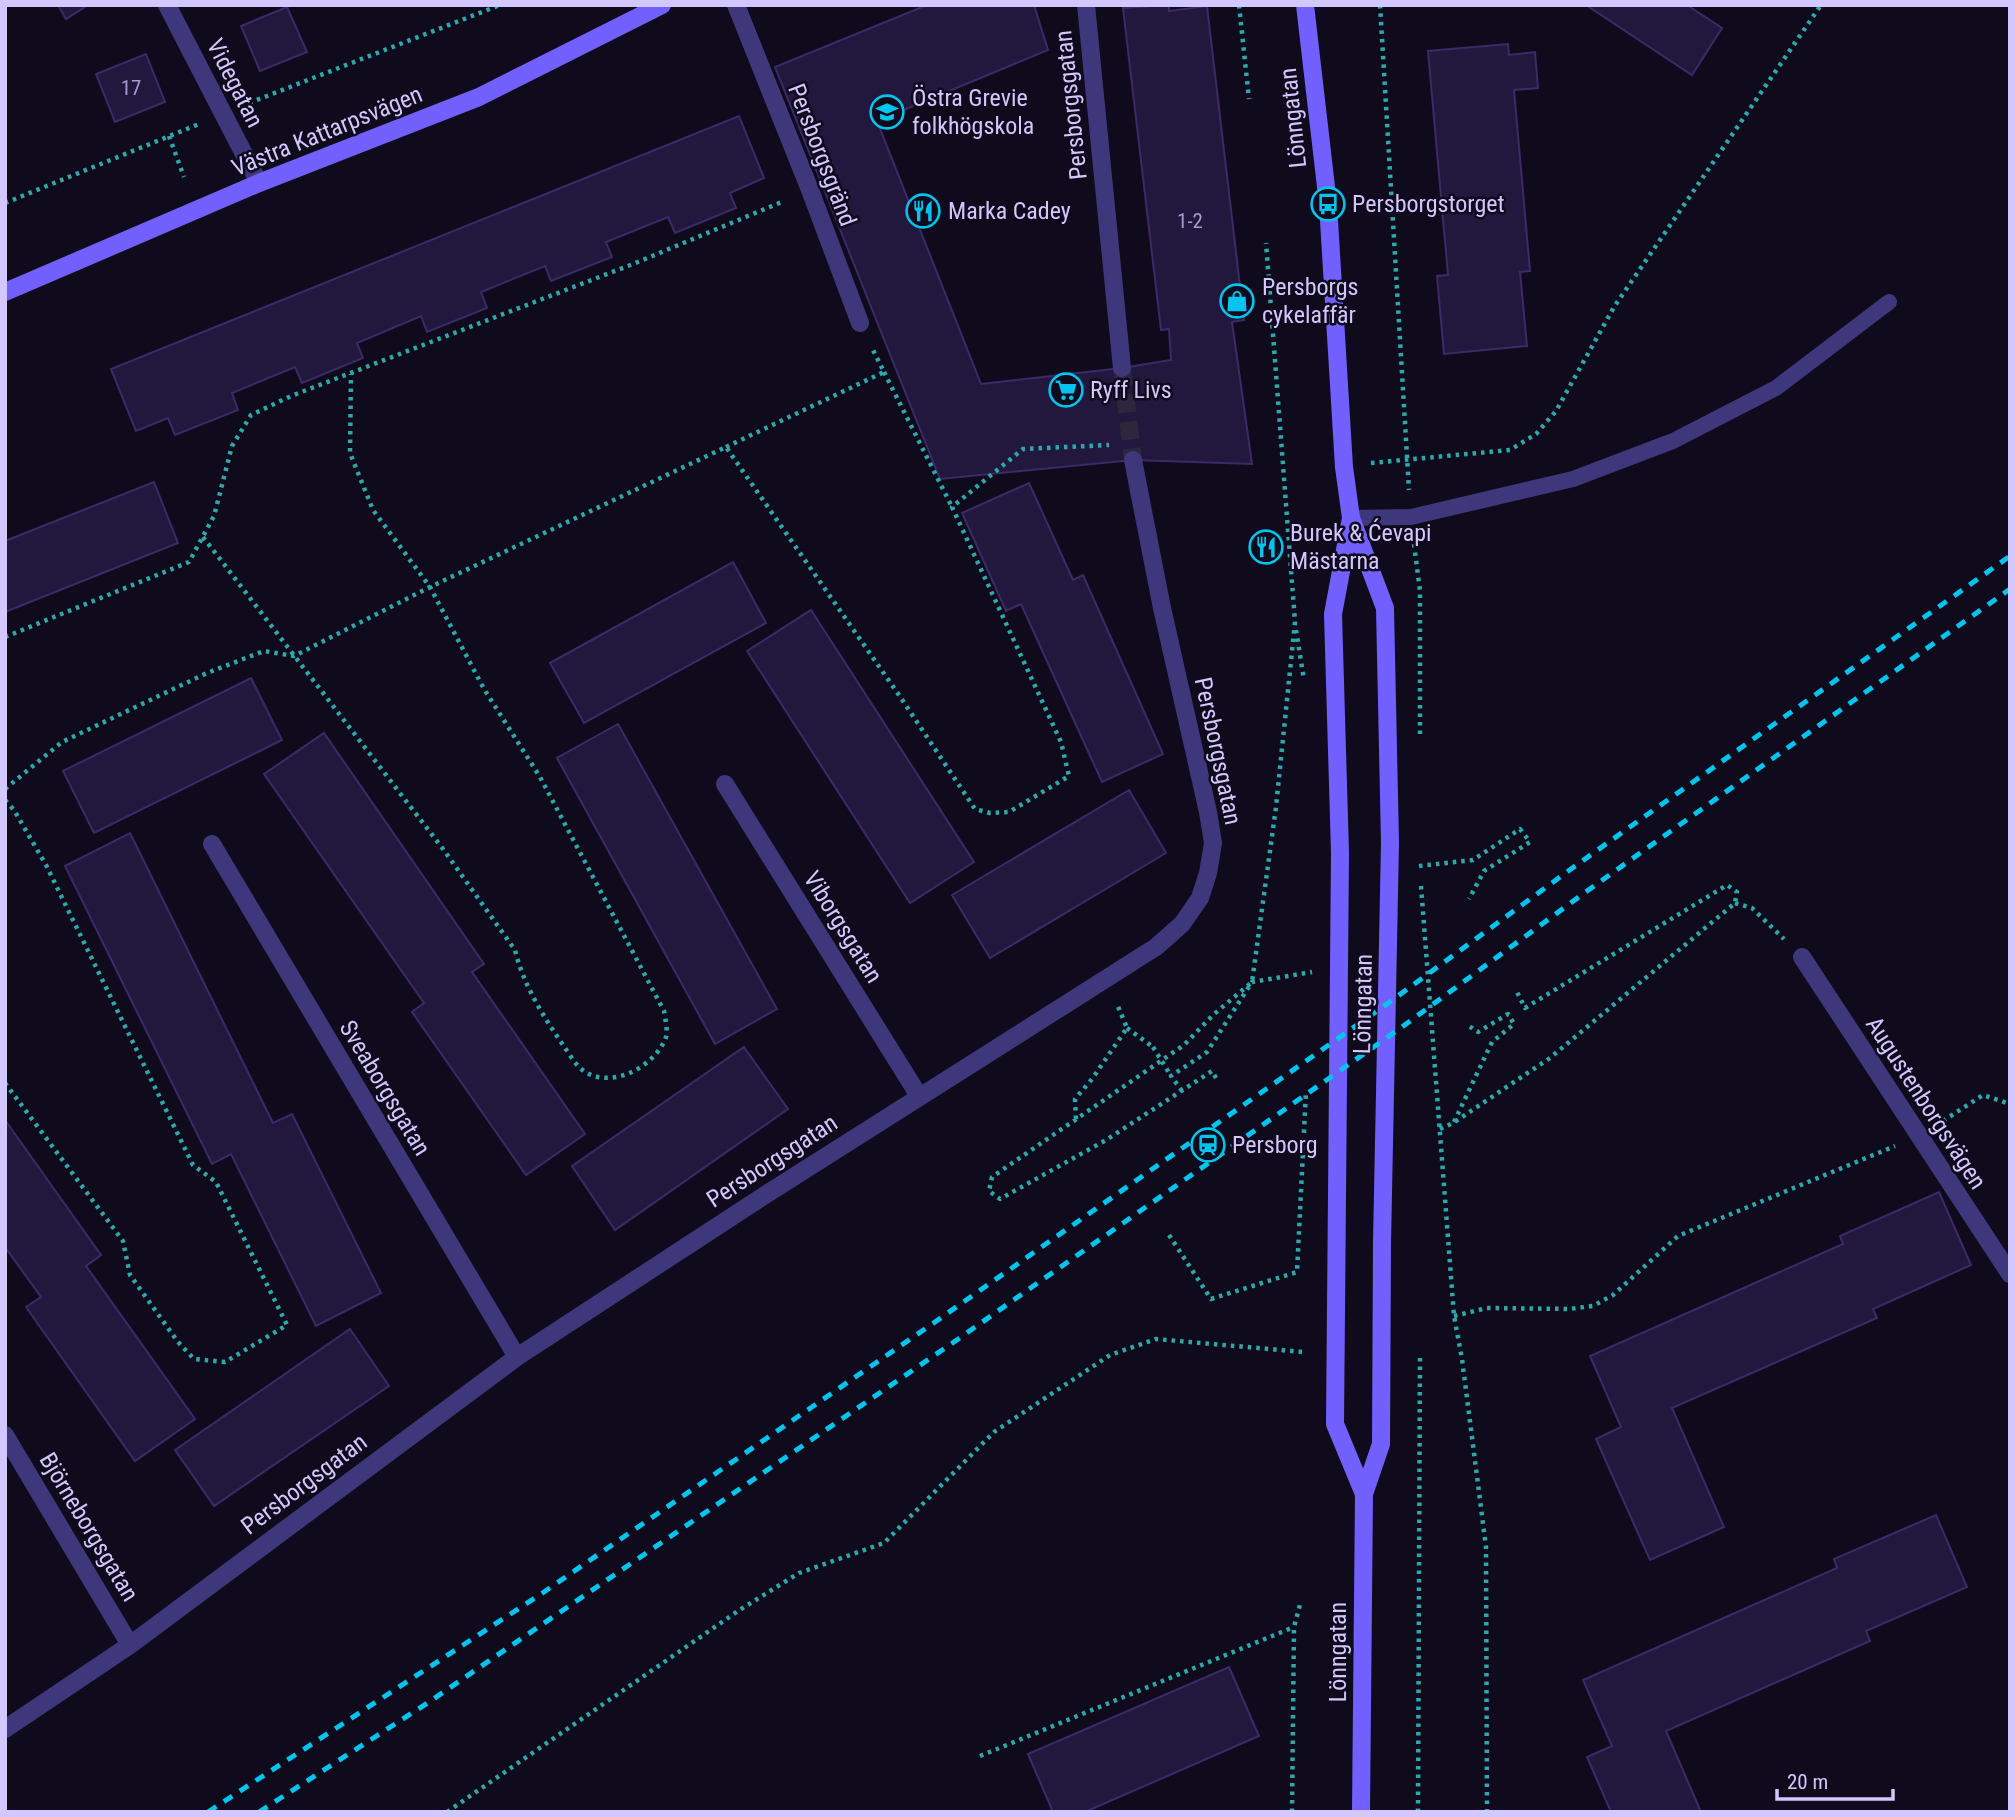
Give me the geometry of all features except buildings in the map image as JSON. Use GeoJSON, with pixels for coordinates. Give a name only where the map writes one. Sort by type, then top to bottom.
{"type":"FeatureCollection","features":[{"type":"Feature","properties":{"kind":"street","name":"Videgatan"},"geometry":{"type":"LineString","coordinates":[[167,5],[260,183]]}},
{"type":"Feature","properties":{"kind":"street","name":"Västra Kattarpsvägen"},"geometry":{"type":"LineString","coordinates":[[5,292],[260,183],[479,97],[662,5]]}},
{"type":"Feature","properties":{"kind":"street","name":"Persborgsgränd"},"geometry":{"type":"LineString","coordinates":[[736,5],[860,324]]}},
{"type":"Feature","properties":{"kind":"street","name":"Persborgsgatan"},"geometry":{"type":"LineString","coordinates":[[1086,5],[1122,368]]}},
{"type":"Feature","properties":{"kind":"street","name":"Lönngatan"},"geometry":{"type":"LineString","coordinates":[[1305,5],[1328,204],[1344,467],[1351,518],[1385,608],[1391,843],[1382,1243],[1381,1444],[1364,1494],[1361,1812]]}},
{"type":"Feature","properties":{"kind":"street","name":"Persborgsgatan"},"geometry":{"type":"LineString","coordinates":[[5,1729],[130,1645],[516,1357],[919,1096],[1103,982],[1156,947],[1182,924],[1200,898],[1213,843],[1133,460]]}},
{"type":"Feature","properties":{"kind":"street","name":"Lönngatan"},"geometry":{"type":"LineString","coordinates":[[1351,518],[1333,614],[1340,853],[1335,1424],[1364,1494]]}},
{"type":"Feature","properties":{"kind":"street","name":"Viborgsgatan"},"geometry":{"type":"LineString","coordinates":[[725,784],[919,1096]]}},
{"type":"Feature","properties":{"kind":"street","name":"Sveaborgsgatan"},"geometry":{"type":"LineString","coordinates":[[212,844],[516,1357]]}},
{"type":"Feature","properties":{"kind":"street","name":"Augustenborgsvägen"},"geometry":{"type":"LineString","coordinates":[[1802,957],[2010,1274]]}},
{"type":"Feature","properties":{"kind":"street","name":"Björneborgsgatan"},"geometry":{"type":"LineString","coordinates":[[5,1435],[130,1645]]}},
{"type":"Feature","properties":{"kind":"lane"},"geometry":{"type":"LineString","coordinates":[[1351,518],[1410,517],[1573,479],[1673,441],[1776,388],[1889,302]]}},
{"type":"Feature","properties":{"kind":"path"},"geometry":{"type":"LineString","coordinates":[[1238,5],[1249,99]]}},
{"type":"Feature","properties":{"kind":"path"},"geometry":{"type":"LineString","coordinates":[[1380,5],[1410,517],[1420,592],[1420,743]]}},
{"type":"Feature","properties":{"kind":"path"},"geometry":{"type":"LineString","coordinates":[[1344,467],[1510,450],[1536,433],[1556,411],[1614,307],[1821,5]]}},
{"type":"Feature","properties":{"kind":"path"},"geometry":{"type":"LineString","coordinates":[[169,136],[184,177]]}},
{"type":"Feature","properties":{"kind":"path"},"geometry":{"type":"LineString","coordinates":[[5,637],[189,562],[214,516],[232,446],[251,415],[633,264],[810,190]]}},
{"type":"Feature","properties":{"kind":"path"},"geometry":{"type":"LineString","coordinates":[[726,447],[894,687],[975,809],[990,813],[1009,812],[1069,776],[1061,742],[952,507],[860,324]]}},
{"type":"Feature","properties":{"kind":"path"},"geometry":{"type":"LineString","coordinates":[[5,789],[62,742],[206,673],[264,651],[294,656],[430,587],[884,372]]}},
{"type":"Feature","properties":{"kind":"path"},"geometry":{"type":"LineString","coordinates":[[203,537],[443,849],[514,950],[519,968],[547,1020],[579,1068],[598,1078],[622,1078],[657,1054],[667,1035],[664,1011],[540,777],[484,689],[430,587],[373,510],[350,453],[351,374]]}},
{"type":"Feature","properties":{"kind":"path"},"geometry":{"type":"LineString","coordinates":[[952,507],[1024,449],[1118,444]]}},
{"type":"Feature","properties":{"kind":"path"},"geometry":{"type":"LineString","coordinates":[[1295,622],[1304,687]]}},
{"type":"Feature","properties":{"kind":"path"},"geometry":{"type":"LineString","coordinates":[[5,800],[15,810],[46,865],[192,1165],[216,1182],[287,1325],[225,1362],[194,1359],[178,1342],[130,1275],[123,1241],[5,1083]]}},
{"type":"Feature","properties":{"kind":"path"},"geometry":{"type":"LineString","coordinates":[[1419,853],[1419,866],[1473,860],[1520,829],[1530,842],[1485,871],[1469,899]]}},
{"type":"Feature","properties":{"kind":"path"},"geometry":{"type":"LineString","coordinates":[[1420,880],[1454,1316],[1486,1547],[1488,1812]]}},
{"type":"Feature","properties":{"kind":"path"},"geometry":{"type":"LineString","coordinates":[[1440,1129],[1454,1123],[1550,1058],[1735,903],[1737,892],[1727,885],[1525,1008],[1517,992]]}},
{"type":"Feature","properties":{"kind":"path"},"geometry":{"type":"LineString","coordinates":[[1735,903],[1752,908],[1802,957]]}},
{"type":"Feature","properties":{"kind":"path"},"geometry":{"type":"LineString","coordinates":[[1312,958],[1312,986]]}},
{"type":"Feature","properties":{"kind":"path"},"geometry":{"type":"LineString","coordinates":[[1171,1076],[1207,1052],[1252,982],[1312,972]]}},
{"type":"Feature","properties":{"kind":"path"},"geometry":{"type":"LineString","coordinates":[[1103,982],[1117,1004],[1127,1028],[1153,1047],[1182,1091]]}},
{"type":"Feature","properties":{"kind":"path"},"geometry":{"type":"LineString","coordinates":[[1454,1123],[1492,1042],[1514,1024],[1508,1014],[1478,1031],[1469,1026]]}},
{"type":"Feature","properties":{"kind":"path"},"geometry":{"type":"LineString","coordinates":[[1076,1119],[1075,1099],[1127,1028]]}},
{"type":"Feature","properties":{"kind":"path"},"geometry":{"type":"LineString","coordinates":[[1169,1235],[1211,1299],[1297,1272],[1307,1081]]}},
{"type":"Feature","properties":{"kind":"path"},"geometry":{"type":"LineString","coordinates":[[1454,1316],[1487,1308],[1569,1309],[1593,1306],[1612,1295],[1678,1236],[1918,1136],[1983,1095],[2010,1104]]}},
{"type":"Feature","properties":{"kind":"path"},"geometry":{"type":"LineString","coordinates":[[447,1812],[738,1611],[789,1579],[799,1573],[884,1544],[994,1432],[1110,1354],[1156,1339],[1303,1352]]}},
{"type":"Feature","properties":{"kind":"path"},"geometry":{"type":"LineString","coordinates":[[1418,1812],[1420,1353]]}},
{"type":"Feature","properties":{"kind":"path"},"geometry":{"type":"LineString","coordinates":[[1292,1812],[1294,1627],[1301,1601]]}},
{"type":"Feature","properties":{"kind":"path"},"geometry":{"type":"LineString","coordinates":[[980,1756],[1294,1627]]}},
{"type":"Feature","properties":{"kind":"tunnel"},"geometry":{"type":"LineString","coordinates":[[1122,368],[1133,460]]}},
{"type":"Feature","properties":{"kind":"railway"},"geometry":{"type":"LineString","coordinates":[[208,1812],[541,1594],[935,1322],[1387,1004],[1571,869],[2010,556]]}},
{"type":"Feature","properties":{"kind":"railway"},"geometry":{"type":"LineString","coordinates":[[259,1812],[429,1702],[951,1344],[1402,1027],[1587,891],[2010,589]]}},
{"type":"Feature","properties":{"kind":"place","name":"Östra Grevie folkhögskola"},"geometry":{"type":"Point","coordinates":[887,112]}},
{"type":"Feature","properties":{"kind":"place","name":"Persborgstorget"},"geometry":{"type":"Point","coordinates":[1328,204]}},
{"type":"Feature","properties":{"kind":"place","name":"Marka Cadey"},"geometry":{"type":"Point","coordinates":[923,211]}},
{"type":"Feature","properties":{"kind":"place","name":"Persborgs cykelaffär"},"geometry":{"type":"Point","coordinates":[1237,301]}},
{"type":"Feature","properties":{"kind":"place","name":"Ryff Livs"},"geometry":{"type":"Point","coordinates":[1066,390]}},
{"type":"Feature","properties":{"kind":"place","name":"Burek & Ćevapi Mästarna"},"geometry":{"type":"Point","coordinates":[1266,547]}},
{"type":"Feature","properties":{"kind":"place","name":"Persborg"},"geometry":{"type":"Point","coordinates":[1208,1145]}}]}
